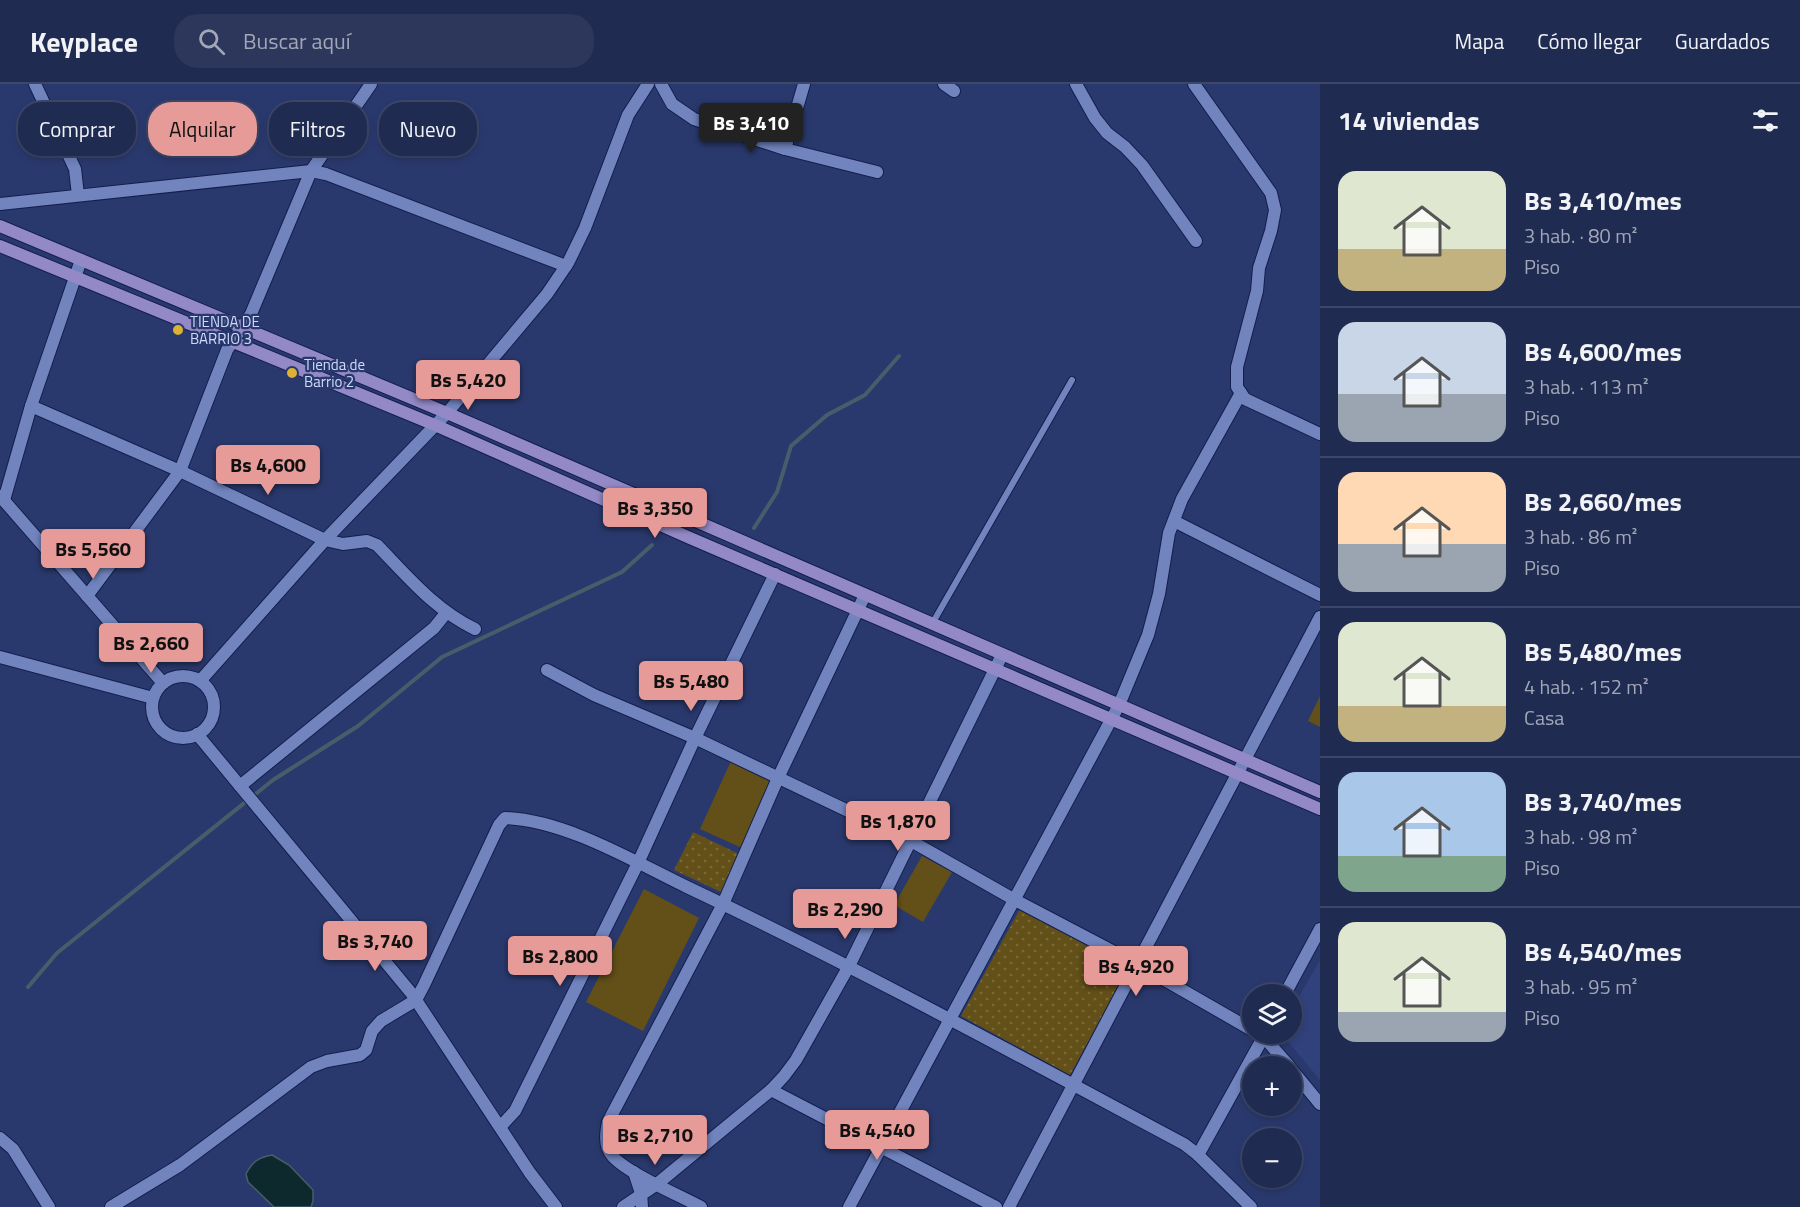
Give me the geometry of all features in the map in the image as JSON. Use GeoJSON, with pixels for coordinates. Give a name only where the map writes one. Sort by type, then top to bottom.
{"type":"FeatureCollection","features":[{"type":"Feature","properties":{"kind":"street"},"geometry":{"type":"LineString","coordinates":[[35,84],[75,169],[78,195]]}},
{"type":"Feature","properties":{"kind":"street"},"geometry":{"type":"LineString","coordinates":[[87,596],[180,471],[227,350],[251,314],[311,171],[371,84]]}},
{"type":"Feature","properties":{"kind":"street"},"geometry":{"type":"LineString","coordinates":[[200,681],[326,540],[447,413],[540,302],[566,266],[585,228],[628,115],[648,84]]}},
{"type":"Feature","properties":{"kind":"street"},"geometry":{"type":"LineString","coordinates":[[661,84],[672,104],[694,119],[784,149],[877,172]]}},
{"type":"Feature","properties":{"kind":"street"},"geometry":{"type":"LineString","coordinates":[[784,149],[804,84]]}},
{"type":"Feature","properties":{"kind":"street"},"geometry":{"type":"LineString","coordinates":[[1076,84],[1095,118],[1107,133],[1125,147],[1142,165],[1196,241]]}},
{"type":"Feature","properties":{"kind":"street"},"geometry":{"type":"LineString","coordinates":[[1194,84],[1271,193],[1275,210],[1259,268],[1257,291],[1237,367],[1237,387],[1245,399],[1320,434]]}},
{"type":"Feature","properties":{"kind":"street"},"geometry":{"type":"LineString","coordinates":[[0,204],[311,171],[326,174],[566,266]]}},
{"type":"Feature","properties":{"kind":"street"},"geometry":{"type":"LineString","coordinates":[[0,226],[447,413],[1320,792]]}},
{"type":"Feature","properties":{"kind":"street"},"geometry":{"type":"LineString","coordinates":[[0,246],[435,425],[1320,809]]}},
{"type":"Feature","properties":{"kind":"street"},"geometry":{"type":"LineString","coordinates":[[81,260],[2,498],[163,683]]}},
{"type":"Feature","properties":{"kind":"street"},"geometry":{"type":"LineString","coordinates":[[849,1207],[1119,705],[1148,635],[1159,594],[1169,533],[1182,499],[1241,393]]}},
{"type":"Feature","properties":{"kind":"street"},"geometry":{"type":"LineString","coordinates":[[31,406],[180,471],[326,540],[343,544],[368,541],[377,545],[446,613],[475,629]]}},
{"type":"Feature","properties":{"kind":"street"},"geometry":{"type":"LineString","coordinates":[[1174,521],[1320,595]]}},
{"type":"Feature","properties":{"kind":"street"},"geometry":{"type":"LineString","coordinates":[[501,1126],[515,1111],[638,863],[695,738],[775,574]]}},
{"type":"Feature","properties":{"kind":"street"},"geometry":{"type":"LineString","coordinates":[[701,1207],[621,1165],[610,1153],[606,1142],[608,1122],[723,904],[778,778],[865,596]]}},
{"type":"Feature","properties":{"kind":"street"},"geometry":{"type":"LineString","coordinates":[[240,786],[434,628],[446,613]]}},
{"type":"Feature","properties":{"kind":"street"},"geometry":{"type":"LineString","coordinates":[[1009,1207],[1320,617]]}},
{"type":"Feature","properties":{"kind":"street"},"geometry":{"type":"LineString","coordinates":[[623,1207],[657,1184],[771,1090],[796,1060],[849,966],[1002,655]]}},
{"type":"Feature","properties":{"kind":"street"},"geometry":{"type":"LineString","coordinates":[[0,657],[153,698]]}},
{"type":"Feature","properties":{"kind":"street"},"geometry":{"type":"LineString","coordinates":[[547,670],[594,695],[695,738],[911,841],[1242,1023]]}},
{"type":"Feature","properties":{"kind":"street"},"geometry":{"type":"LineString","coordinates":[[181,676],[200,681],[212,695],[214,704],[210,722],[197,734],[187,737],[177,737],[159,727],[152,708],[153,698],[163,683],[181,676]]}},
{"type":"Feature","properties":{"kind":"street"},"geometry":{"type":"LineString","coordinates":[[197,734],[416,1000],[530,1173],[556,1207]]}},
{"type":"Feature","properties":{"kind":"street"},"geometry":{"type":"LineString","coordinates":[[111,1207],[180,1165],[311,1067],[327,1060],[360,1055],[366,1050],[372,1031],[381,1021],[416,1000],[499,825],[506,818],[527,819],[578,835],[849,966],[1184,1144],[1251,1207]]}},
{"type":"Feature","properties":{"kind":"street"},"geometry":{"type":"LineString","coordinates":[[1290,984],[1320,929]]}},
{"type":"Feature","properties":{"kind":"street"},"geometry":{"type":"LineString","coordinates":[[1198,1155],[1254,1044]]}},
{"type":"Feature","properties":{"kind":"street"},"geometry":{"type":"LineString","coordinates":[[1269,1044],[1280,1056]]}},
{"type":"Feature","properties":{"kind":"street"},"geometry":{"type":"LineString","coordinates":[[1302,1082],[1320,1104]]}},
{"type":"Feature","properties":{"kind":"street"},"geometry":{"type":"LineString","coordinates":[[771,1090],[996,1207]]}},
{"type":"Feature","properties":{"kind":"street"},"geometry":{"type":"LineString","coordinates":[[0,1138],[13,1149],[49,1207]]}},
{"type":"Feature","properties":{"kind":"street"},"geometry":{"type":"LineString","coordinates":[[634,1172],[641,1193],[642,1207]]}},
{"type":"Feature","properties":{"kind":"lane"},"geometry":{"type":"LineString","coordinates":[[931,624],[1072,380]]}},
{"type":"Feature","properties":{"kind":"shaded area"},"geometry":{"type":"Polygon","coordinates":[[[1320,696],[1320,727],[1308,721],[1320,696]]]}},
{"type":"Feature","properties":{"kind":"shaded area"},"geometry":{"type":"Polygon","coordinates":[[[731,761],[773,780],[742,848],[700,829],[731,761]]]}},
{"type":"Feature","properties":{"kind":"shaded area"},"geometry":{"type":"Polygon","coordinates":[[[693,832],[739,854],[721,892],[674,870],[693,832]]]}},
{"type":"Feature","properties":{"kind":"shaded area"},"geometry":{"type":"Polygon","coordinates":[[[922,856],[952,872],[923,922],[894,905],[922,856]]]}},
{"type":"Feature","properties":{"kind":"shaded area"},"geometry":{"type":"Polygon","coordinates":[[[644,889],[699,918],[643,1031],[586,1002],[644,889]]]}},
{"type":"Feature","properties":{"kind":"shaded area"},"geometry":{"type":"Polygon","coordinates":[[[1020,909],[1128,968],[1070,1075],[961,1016],[1020,909]]]}},
{"type":"Feature","properties":{"kind":"shaded area"},"geometry":{"type":"Polygon","coordinates":[[[1320,960],[1320,1080],[1290,1044],[1302,1044],[1302,992],[1320,960]]]}},
{"type":"Feature","properties":{"kind":"shaded area"},"geometry":{"type":"Polygon","coordinates":[[[272,1155],[289,1165],[313,1190],[311,1207],[274,1207],[248,1182],[246,1174],[253,1163],[272,1155]]]}},
{"type":"Feature","properties":{"kind":"waterway"},"geometry":{"type":"LineString","coordinates":[[754,528],[777,492],[791,446],[827,415],[865,395],[899,356]]}},
{"type":"Feature","properties":{"kind":"waterway"},"geometry":{"type":"LineString","coordinates":[[28,987],[57,953],[273,780],[358,726],[442,657],[622,572],[652,545]]}},
{"type":"Feature","properties":{"kind":"place","name":"TIENDA DE BARRIO 3"},"geometry":{"type":"Point","coordinates":[178,330]}},
{"type":"Feature","properties":{"kind":"place","name":"Tienda de Barrio 2"},"geometry":{"type":"Point","coordinates":[292,373]}}]}
